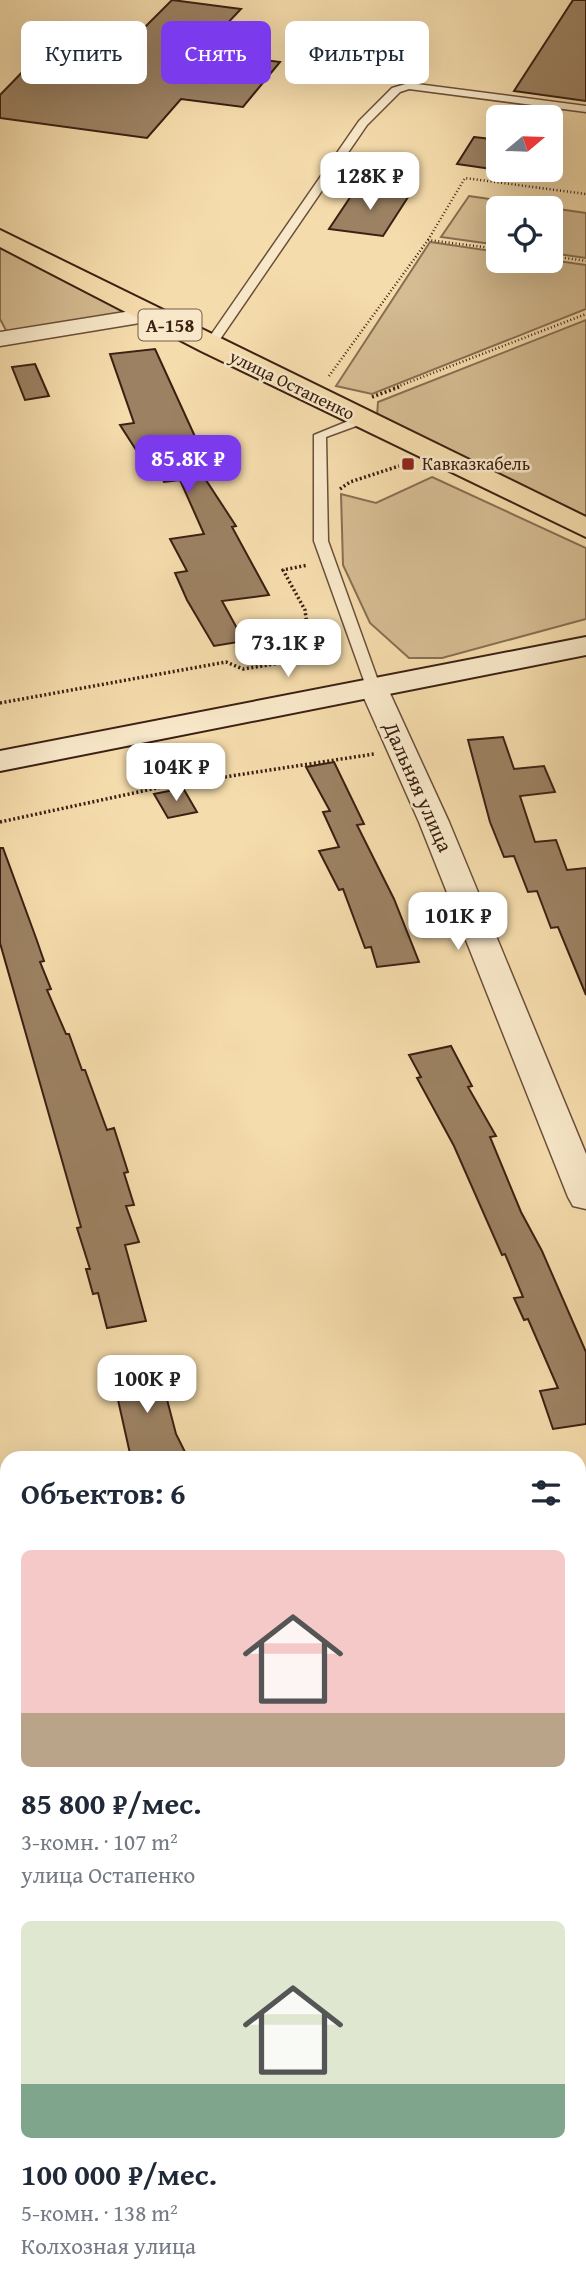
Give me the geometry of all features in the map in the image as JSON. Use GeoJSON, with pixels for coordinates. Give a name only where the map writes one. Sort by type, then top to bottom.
{"type":"FeatureCollection","features":[{"type":"Feature","properties":{"kind":"main road","name":"улица Остапенко"},"geometry":{"type":"LineString","coordinates":[[0,237],[210,345],[586,528]]}},
{"type":"Feature","properties":{"kind":"main road"},"geometry":{"type":"LineString","coordinates":[[0,761],[586,646]]}},
{"type":"Feature","properties":{"kind":"street"},"geometry":{"type":"LineString","coordinates":[[0,339],[150,315]]}},
{"type":"Feature","properties":{"kind":"street","name":"Дальняя улица"},"geometry":{"type":"LineString","coordinates":[[374,689],[402,750],[586,1197]]}},
{"type":"Feature","properties":{"kind":"lane"},"geometry":{"type":"LineString","coordinates":[[210,345],[363,123],[396,90],[409,86],[586,109]]}},
{"type":"Feature","properties":{"kind":"lane"},"geometry":{"type":"LineString","coordinates":[[352,414],[320,435],[321,541],[374,689]]}},
{"type":"Feature","properties":{"kind":"path"},"geometry":{"type":"LineString","coordinates":[[309,393],[337,369],[428,240],[465,178],[586,194]]}},
{"type":"Feature","properties":{"kind":"path"},"geometry":{"type":"LineString","coordinates":[[428,240],[486,247]]}},
{"type":"Feature","properties":{"kind":"path"},"geometry":{"type":"LineString","coordinates":[[563,258],[586,261]]}},
{"type":"Feature","properties":{"kind":"path"},"geometry":{"type":"LineString","coordinates":[[352,414],[586,314]]}},
{"type":"Feature","properties":{"kind":"path"},"geometry":{"type":"LineString","coordinates":[[330,496],[350,482],[399,466]]}},
{"type":"Feature","properties":{"kind":"path"},"geometry":{"type":"LineString","coordinates":[[0,702],[226,662],[243,668],[311,658],[305,610],[283,570],[328,561]]}},
{"type":"Feature","properties":{"kind":"path"},"geometry":{"type":"LineString","coordinates":[[0,822],[166,786],[402,750]]}},
{"type":"Feature","properties":{"kind":"shaded area"},"geometry":{"type":"Polygon","coordinates":[[[469,196],[486,198],[486,243],[441,237],[469,196]]]}},
{"type":"Feature","properties":{"kind":"shaded area"},"geometry":{"type":"Polygon","coordinates":[[[563,210],[586,213],[586,258],[563,255],[563,210]]]}},
{"type":"Feature","properties":{"kind":"shaded area"},"geometry":{"type":"Polygon","coordinates":[[[0,237],[150,315],[10,338],[0,319],[0,237]]]}},
{"type":"Feature","properties":{"kind":"shaded area"},"geometry":{"type":"Polygon","coordinates":[[[430,242],[486,250],[486,273],[563,273],[563,262],[586,265],[586,309],[372,394],[336,386],[430,242]]]}},
{"type":"Feature","properties":{"kind":"shaded area"},"geometry":{"type":"Polygon","coordinates":[[[586,320],[586,516],[377,416],[378,402],[586,320]]]}},
{"type":"Feature","properties":{"kind":"shaded area"},"geometry":{"type":"Polygon","coordinates":[[[432,477],[586,548],[586,619],[442,658],[409,658],[370,623],[343,565],[341,494],[376,503],[432,477]]]}},
{"type":"Feature","properties":{"kind":"building"},"geometry":{"type":"Polygon","coordinates":[[[172,0],[241,9],[230,21],[161,21],[161,84],[262,84],[243,107],[181,99],[147,138],[0,118],[0,95],[21,73],[21,84],[147,84],[147,25],[172,0]]]}},
{"type":"Feature","properties":{"kind":"building"},"geometry":{"type":"Polygon","coordinates":[[[573,0],[586,0],[586,101],[514,91],[573,0]]]}},
{"type":"Feature","properties":{"kind":"building"},"geometry":{"type":"Polygon","coordinates":[[[271,61],[280,62],[271,73],[271,61]]]}},
{"type":"Feature","properties":{"kind":"building"},"geometry":{"type":"Polygon","coordinates":[[[474,137],[486,138],[486,168],[457,164],[474,137]]]}},
{"type":"Feature","properties":{"kind":"building"},"geometry":{"type":"Polygon","coordinates":[[[357,187],[410,194],[383,236],[329,229],[357,187]]]}},
{"type":"Feature","properties":{"kind":"building"},"geometry":{"type":"Polygon","coordinates":[[[155,349],[213,476],[204,477],[236,526],[232,527],[269,595],[222,601],[244,641],[214,646],[187,600],[175,573],[187,571],[170,539],[204,534],[180,480],[164,482],[159,471],[151,473],[120,425],[134,423],[110,354],[155,349]]]}},
{"type":"Feature","properties":{"kind":"building"},"geometry":{"type":"Polygon","coordinates":[[[35,364],[49,396],[25,400],[12,367],[35,364]]]}},
{"type":"Feature","properties":{"kind":"building"},"geometry":{"type":"Polygon","coordinates":[[[503,737],[514,769],[544,766],[555,792],[520,796],[535,842],[556,840],[567,870],[586,868],[586,995],[558,927],[551,928],[537,891],[528,892],[514,856],[504,857],[490,822],[468,740],[503,737]]]}},
{"type":"Feature","properties":{"kind":"building"},"geometry":{"type":"Polygon","coordinates":[[[334,762],[364,824],[357,825],[394,899],[419,962],[377,967],[371,947],[365,948],[343,889],[339,890],[319,851],[339,847],[323,812],[330,811],[306,767],[334,762]]]}},
{"type":"Feature","properties":{"kind":"building"},"geometry":{"type":"Polygon","coordinates":[[[183,788],[197,812],[168,818],[154,794],[183,788]]]}},
{"type":"Feature","properties":{"kind":"building"},"geometry":{"type":"Polygon","coordinates":[[[0,848],[3,848],[44,961],[40,962],[51,989],[47,990],[66,1034],[69,1034],[82,1070],[85,1070],[107,1130],[114,1128],[128,1172],[124,1173],[134,1205],[126,1206],[139,1242],[125,1245],[146,1321],[107,1328],[98,1293],[93,1294],[86,1269],[90,1269],[77,1228],[81,1227],[0,943],[0,848]]]}},
{"type":"Feature","properties":{"kind":"building"},"geometry":{"type":"Polygon","coordinates":[[[451,1046],[472,1086],[468,1087],[496,1136],[490,1137],[521,1212],[542,1251],[586,1352],[586,1424],[553,1429],[540,1391],[558,1388],[528,1319],[524,1320],[514,1298],[523,1297],[454,1146],[417,1078],[421,1077],[409,1055],[451,1046]]]}},
{"type":"Feature","properties":{"kind":"building"},"geometry":{"type":"Polygon","coordinates":[[[158,1365],[176,1434],[184,1451],[129,1451],[112,1373],[158,1365]]]}},
{"type":"Feature","properties":{"kind":"place","name":"Кавказкабель"},"geometry":{"type":"Point","coordinates":[408,464]}}]}
